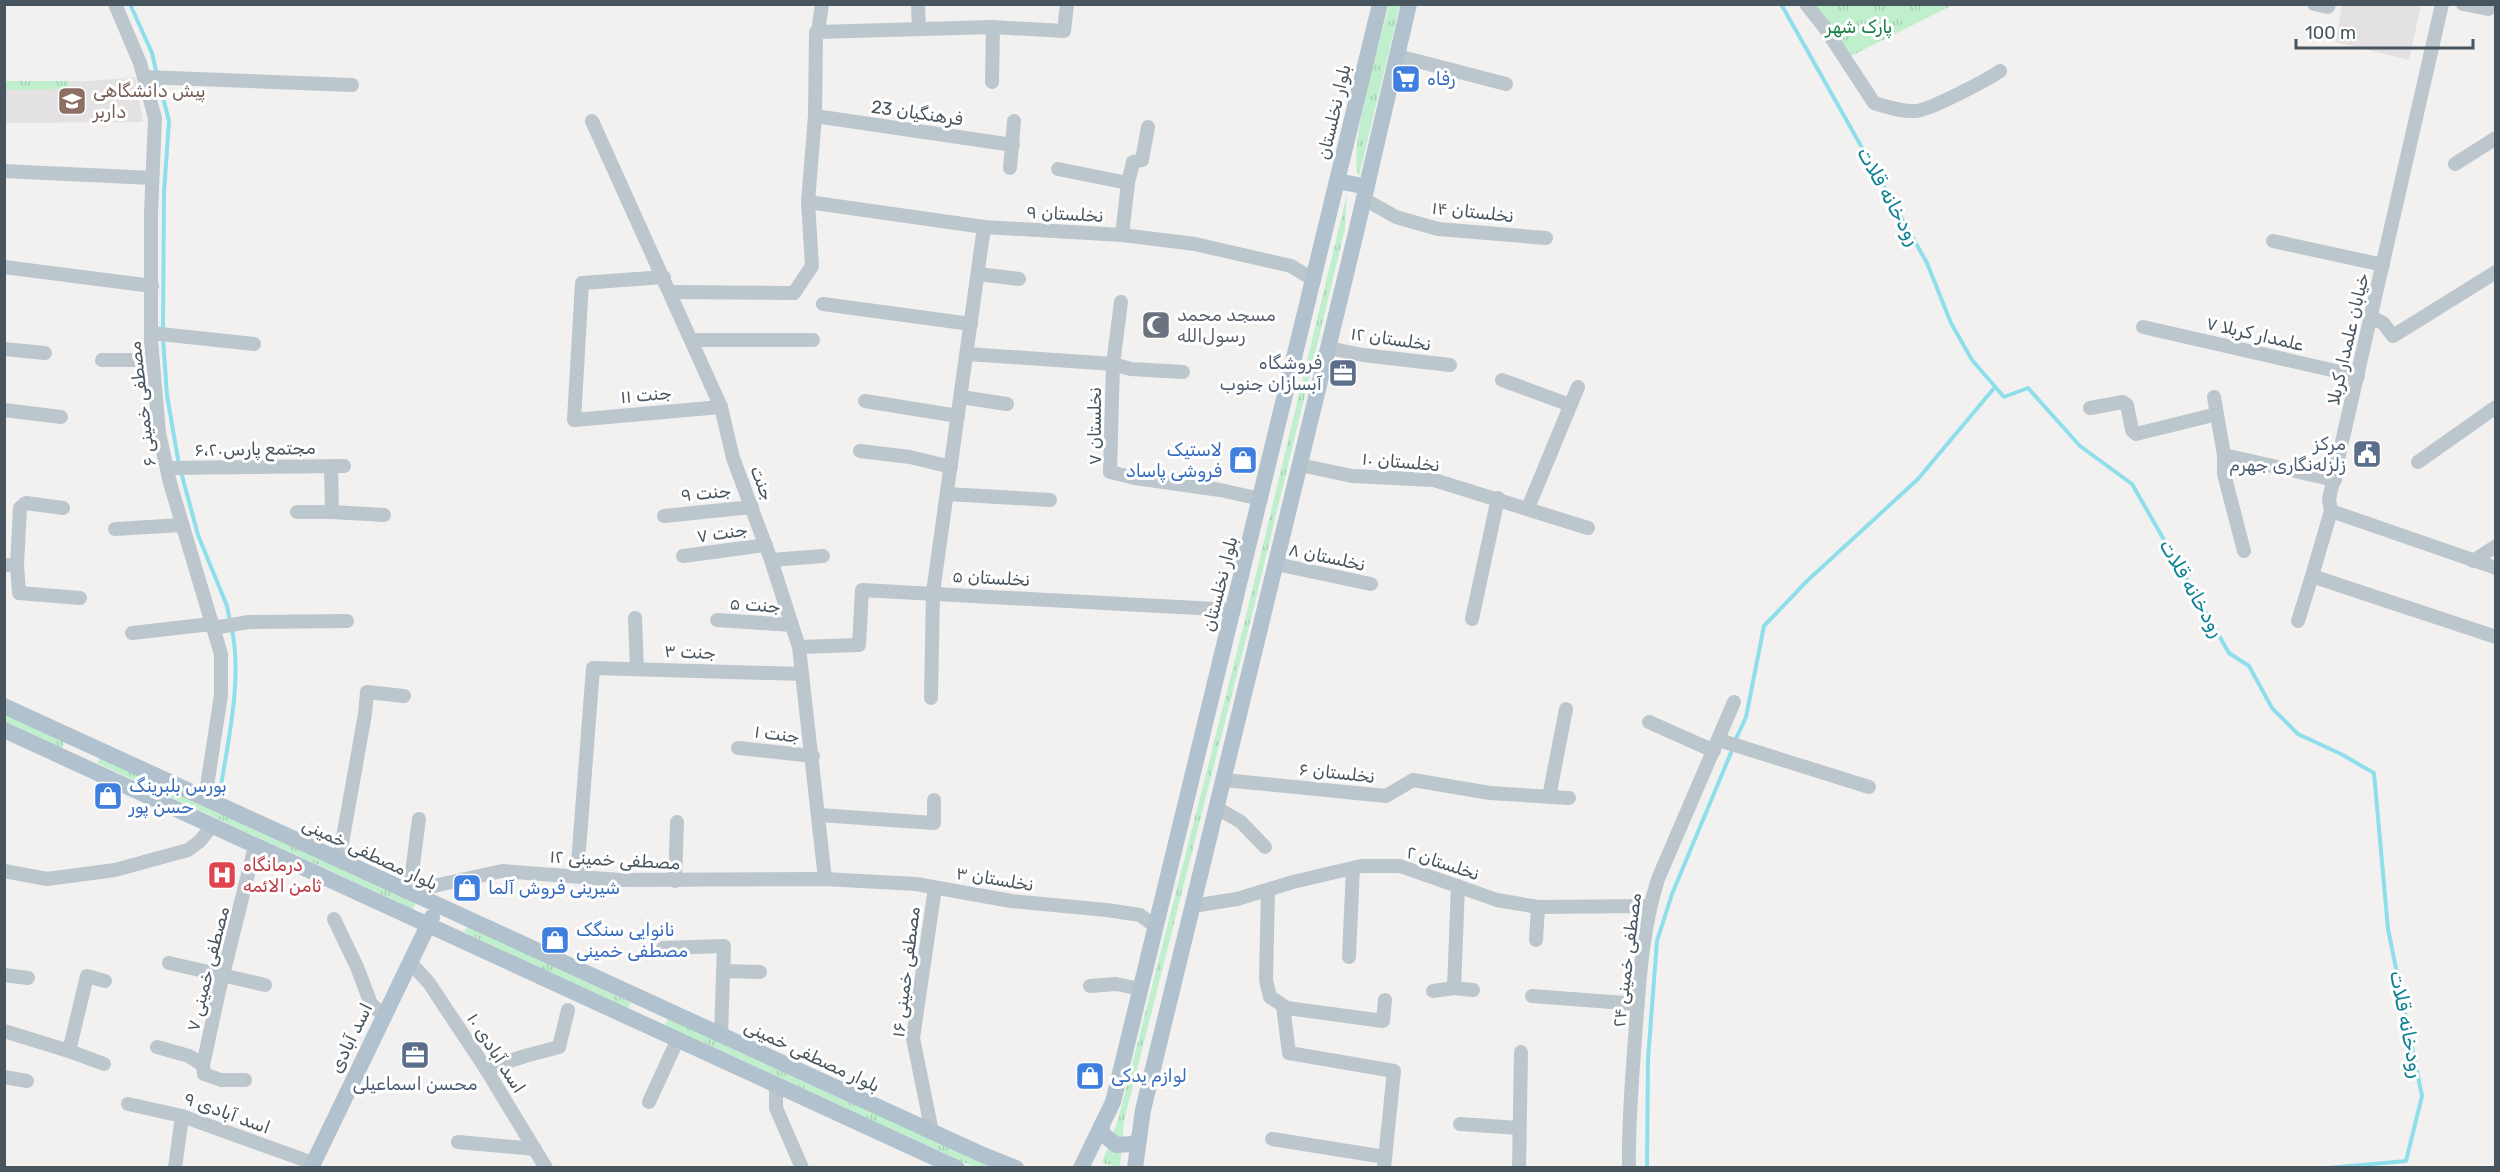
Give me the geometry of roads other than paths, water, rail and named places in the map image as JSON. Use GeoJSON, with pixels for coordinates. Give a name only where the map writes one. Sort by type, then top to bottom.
{"type":"FeatureCollection","features":[{"type":"Feature","properties":{"kind":"main road","name":"بلوار نخلستان"},"geometry":{"type":"LineString","coordinates":[[1081,1167],[1113,1102],[1380,4]]}},
{"type":"Feature","properties":{"kind":"main road"},"geometry":{"type":"LineString","coordinates":[[1135,1167],[1143,1110],[1329,348],[1409,4]]}},
{"type":"Feature","properties":{"kind":"main road"},"geometry":{"type":"LineString","coordinates":[[1338,181],[1366,193]]}},
{"type":"Feature","properties":{"kind":"main road","name":"بلوار مصطفی خمینی"},"geometry":{"type":"LineString","coordinates":[[4,706],[721,1036],[932,1132],[1016,1167]]}},
{"type":"Feature","properties":{"kind":"main road"},"geometry":{"type":"LineString","coordinates":[[4,730],[776,1085],[936,1163],[957,1167]]}},
{"type":"Feature","properties":{"kind":"main road"},"geometry":{"type":"LineString","coordinates":[[74,762],[84,743]]}},
{"type":"Feature","properties":{"kind":"main road","name":"اسد آبادی"},"geometry":{"type":"LineString","coordinates":[[312,1165],[437,906]]}},
{"type":"Feature","properties":{"kind":"main road"},"geometry":{"type":"LineString","coordinates":[[647,1026],[656,1006]]}},
{"type":"Feature","properties":{"kind":"main road"},"geometry":{"type":"LineString","coordinates":[[1101,1126],[1108,1141],[1116,1145],[1132,1144],[1139,1140]]}},
{"type":"Feature","properties":{"kind":"street","name":"مصطفی خمینی ۶"},"geometry":{"type":"LineString","coordinates":[[115,4],[140,63],[155,118],[152,178],[151,333],[159,433],[182,525],[221,654],[221,695],[205,799]]}},
{"type":"Feature","properties":{"kind":"street"},"geometry":{"type":"LineString","coordinates":[[671,292],[794,293],[812,266],[808,202],[815,116],[816,32],[818,32],[822,4]]}},
{"type":"Feature","properties":{"kind":"street"},"geometry":{"type":"LineString","coordinates":[[918,4],[919,29]]}},
{"type":"Feature","properties":{"kind":"street"},"geometry":{"type":"LineString","coordinates":[[818,32],[993,27],[1064,31],[1067,4]]}},
{"type":"Feature","properties":{"kind":"street"},"geometry":{"type":"LineString","coordinates":[[1806,4],[1825,28],[1874,103],[1900,110],[1918,111],[1983,83],[2000,71]]}},
{"type":"Feature","properties":{"kind":"street","name":"خیابان علمدار کربلا"},"geometry":{"type":"LineString","coordinates":[[2298,621],[2331,511],[2329,499],[2442,4]]}},
{"type":"Feature","properties":{"kind":"street"},"geometry":{"type":"LineString","coordinates":[[2463,4],[2488,9],[2494,4]]}},
{"type":"Feature","properties":{"kind":"street"},"geometry":{"type":"LineString","coordinates":[[992,82],[993,27]]}},
{"type":"Feature","properties":{"kind":"street"},"geometry":{"type":"LineString","coordinates":[[1398,56],[1506,84]]}},
{"type":"Feature","properties":{"kind":"street"},"geometry":{"type":"LineString","coordinates":[[144,77],[352,85]]}},
{"type":"Feature","properties":{"kind":"street","name":"فرهنگیان 23"},"geometry":{"type":"LineString","coordinates":[[815,116],[1013,145]]}},
{"type":"Feature","properties":{"kind":"street","name":"جنت"},"geometry":{"type":"LineString","coordinates":[[592,121],[721,407],[733,458],[766,545],[799,647],[825,879]]}},
{"type":"Feature","properties":{"kind":"street"},"geometry":{"type":"LineString","coordinates":[[1010,168],[1014,121]]}},
{"type":"Feature","properties":{"kind":"street"},"geometry":{"type":"LineString","coordinates":[[1122,235],[1128,183],[1133,162],[1142,160],[1148,127]]}},
{"type":"Feature","properties":{"kind":"street"},"geometry":{"type":"LineString","coordinates":[[2455,164],[2496,138]]}},
{"type":"Feature","properties":{"kind":"street"},"geometry":{"type":"LineString","coordinates":[[1058,169],[1128,183]]}},
{"type":"Feature","properties":{"kind":"street"},"geometry":{"type":"LineString","coordinates":[[4,171],[152,178]]}},
{"type":"Feature","properties":{"kind":"street","name":"نخلستان ۱۴"},"geometry":{"type":"LineString","coordinates":[[1366,193],[1396,217],[1438,230],[1546,238]]}},
{"type":"Feature","properties":{"kind":"street","name":"نخلستان ۹"},"geometry":{"type":"LineString","coordinates":[[808,202],[984,227],[1122,235],[1194,244],[1291,266],[1314,280]]}},
{"type":"Feature","properties":{"kind":"street"},"geometry":{"type":"LineString","coordinates":[[931,698],[933,592],[984,227]]}},
{"type":"Feature","properties":{"kind":"street"},"geometry":{"type":"LineString","coordinates":[[2273,241],[2383,265]]}},
{"type":"Feature","properties":{"kind":"street"},"geometry":{"type":"LineString","coordinates":[[4,267],[152,286]]}},
{"type":"Feature","properties":{"kind":"street"},"geometry":{"type":"LineString","coordinates":[[2371,317],[2383,323],[2393,336],[2496,272]]}},
{"type":"Feature","properties":{"kind":"street"},"geometry":{"type":"LineString","coordinates":[[978,274],[1019,279]]}},
{"type":"Feature","properties":{"kind":"street","name":"جنت ۱۱"},"geometry":{"type":"LineString","coordinates":[[664,277],[582,283],[574,420],[721,407]]}},
{"type":"Feature","properties":{"kind":"street","name":"نخلستان ۷"},"geometry":{"type":"LineString","coordinates":[[1121,302],[1113,364],[1110,472],[1261,499]]}},
{"type":"Feature","properties":{"kind":"street"},"geometry":{"type":"LineString","coordinates":[[823,304],[971,324]]}},
{"type":"Feature","properties":{"kind":"street","name":"علمدار کربلا ۷"},"geometry":{"type":"LineString","coordinates":[[2143,327],[2358,376]]}},
{"type":"Feature","properties":{"kind":"street"},"geometry":{"type":"LineString","coordinates":[[151,333],[254,344]]}},
{"type":"Feature","properties":{"kind":"street"},"geometry":{"type":"LineString","coordinates":[[692,340],[813,340]]}},
{"type":"Feature","properties":{"kind":"street","name":"نخلستان ۱۲"},"geometry":{"type":"LineString","coordinates":[[1329,348],[1363,355],[1450,364]]}},
{"type":"Feature","properties":{"kind":"street"},"geometry":{"type":"LineString","coordinates":[[4,350],[45,353]]}},
{"type":"Feature","properties":{"kind":"street"},"geometry":{"type":"LineString","coordinates":[[967,354],[1113,364],[1131,369],[1184,372]]}},
{"type":"Feature","properties":{"kind":"street"},"geometry":{"type":"LineString","coordinates":[[102,360],[152,360]]}},
{"type":"Feature","properties":{"kind":"street"},"geometry":{"type":"LineString","coordinates":[[1502,380],[1570,405]]}},
{"type":"Feature","properties":{"kind":"street"},"geometry":{"type":"LineString","coordinates":[[1528,508],[1578,387]]}},
{"type":"Feature","properties":{"kind":"street"},"geometry":{"type":"LineString","coordinates":[[961,397],[1007,404]]}},
{"type":"Feature","properties":{"kind":"street"},"geometry":{"type":"LineString","coordinates":[[2214,397],[2224,455],[2224,474],[2244,551]]}},
{"type":"Feature","properties":{"kind":"street"},"geometry":{"type":"LineString","coordinates":[[865,401],[958,416]]}},
{"type":"Feature","properties":{"kind":"street"},"geometry":{"type":"LineString","coordinates":[[2090,408],[2123,402],[2127,405],[2132,430],[2136,434],[2217,414]]}},
{"type":"Feature","properties":{"kind":"street"},"geometry":{"type":"LineString","coordinates":[[2418,462],[2496,407]]}},
{"type":"Feature","properties":{"kind":"street"},"geometry":{"type":"LineString","coordinates":[[4,410],[61,417]]}},
{"type":"Feature","properties":{"kind":"street"},"geometry":{"type":"LineString","coordinates":[[860,451],[910,457],[951,466]]}},
{"type":"Feature","properties":{"kind":"street"},"geometry":{"type":"LineString","coordinates":[[2224,455],[2335,480]]}},
{"type":"Feature","properties":{"kind":"street","name":"نخلستان ۱۰"},"geometry":{"type":"LineString","coordinates":[[1300,465],[1352,476],[1434,480],[1498,498],[1588,528]]}},
{"type":"Feature","properties":{"kind":"street","name":"۶،مجتمع پارس۲۰"},"geometry":{"type":"LineString","coordinates":[[167,468],[337,466],[332,512]]}},
{"type":"Feature","properties":{"kind":"street"},"geometry":{"type":"LineString","coordinates":[[946,494],[1050,500]]}},
{"type":"Feature","properties":{"kind":"street"},"geometry":{"type":"LineString","coordinates":[[1472,619],[1498,498]]}},
{"type":"Feature","properties":{"kind":"street"},"geometry":{"type":"LineString","coordinates":[[63,508],[26,503],[20,508],[11,565],[19,593],[80,598]]}},
{"type":"Feature","properties":{"kind":"street","name":"جنت ۹"},"geometry":{"type":"LineString","coordinates":[[664,516],[752,507]]}},
{"type":"Feature","properties":{"kind":"street"},"geometry":{"type":"LineString","coordinates":[[2331,511],[2496,568]]}},
{"type":"Feature","properties":{"kind":"street"},"geometry":{"type":"LineString","coordinates":[[297,512],[384,515]]}},
{"type":"Feature","properties":{"kind":"street"},"geometry":{"type":"LineString","coordinates":[[115,529],[182,525]]}},
{"type":"Feature","properties":{"kind":"street","name":"جنت ۷"},"geometry":{"type":"LineString","coordinates":[[683,556],[766,545]]}},
{"type":"Feature","properties":{"kind":"street"},"geometry":{"type":"LineString","coordinates":[[2473,561],[2496,546]]}},
{"type":"Feature","properties":{"kind":"street"},"geometry":{"type":"LineString","coordinates":[[771,560],[823,556]]}},
{"type":"Feature","properties":{"kind":"street","name":"نخلستان ۸"},"geometry":{"type":"LineString","coordinates":[[1276,564],[1371,584]]}},
{"type":"Feature","properties":{"kind":"street"},"geometry":{"type":"LineString","coordinates":[[2312,576],[2496,637]]}},
{"type":"Feature","properties":{"kind":"street","name":"نخلستان ۵"},"geometry":{"type":"LineString","coordinates":[[799,647],[859,645],[862,590],[933,592],[1234,610]]}},
{"type":"Feature","properties":{"kind":"street"},"geometry":{"type":"LineString","coordinates":[[634,618],[637,669]]}},
{"type":"Feature","properties":{"kind":"street","name":"جنت ۵"},"geometry":{"type":"LineString","coordinates":[[717,620],[792,625]]}},
{"type":"Feature","properties":{"kind":"street"},"geometry":{"type":"LineString","coordinates":[[132,633],[249,622],[347,621]]}},
{"type":"Feature","properties":{"kind":"street","name":"جنت ۳"},"geometry":{"type":"LineString","coordinates":[[577,876],[593,668],[802,674]]}},
{"type":"Feature","properties":{"kind":"street"},"geometry":{"type":"LineString","coordinates":[[339,860],[367,692],[404,696]]}},
{"type":"Feature","properties":{"kind":"street","name":"مصطفی خمینی ۲۴"},"geometry":{"type":"LineString","coordinates":[[1629,1167],[1638,1004],[1649,906],[1658,879],[1734,702]]}},
{"type":"Feature","properties":{"kind":"street"},"geometry":{"type":"LineString","coordinates":[[1549,797],[1566,709]]}},
{"type":"Feature","properties":{"kind":"street"},"geometry":{"type":"LineString","coordinates":[[1649,722],[1716,746],[1869,787]]}},
{"type":"Feature","properties":{"kind":"street","name":"جنت ۱"},"geometry":{"type":"LineString","coordinates":[[738,748],[813,756]]}},
{"type":"Feature","properties":{"kind":"street","name":"نخلستان ۶"},"geometry":{"type":"LineString","coordinates":[[1224,780],[1386,796],[1413,780],[1490,793],[1569,798]]}},
{"type":"Feature","properties":{"kind":"street"},"geometry":{"type":"LineString","coordinates":[[819,815],[934,823],[934,800]]}},
{"type":"Feature","properties":{"kind":"street"},"geometry":{"type":"LineString","coordinates":[[1217,808],[1241,822],[1265,847]]}},
{"type":"Feature","properties":{"kind":"street"},"geometry":{"type":"LineString","coordinates":[[406,891],[412,872],[419,819]]}},
{"type":"Feature","properties":{"kind":"street"},"geometry":{"type":"LineString","coordinates":[[675,881],[677,822]]}},
{"type":"Feature","properties":{"kind":"street"},"geometry":{"type":"LineString","coordinates":[[4,871],[47,879],[115,870],[188,850],[200,841],[212,826]]}},
{"type":"Feature","properties":{"kind":"street","name":"مصطفی خمینی ۷"},"geometry":{"type":"LineString","coordinates":[[203,1065],[255,846]]}},
{"type":"Feature","properties":{"kind":"street","name":"نخلستان ۲"},"geometry":{"type":"LineString","coordinates":[[1193,906],[1237,899],[1353,868],[1400,866],[1497,900],[1538,907],[1649,906]]}},
{"type":"Feature","properties":{"kind":"street"},"geometry":{"type":"LineString","coordinates":[[1349,957],[1353,868]]}},
{"type":"Feature","properties":{"kind":"street","name":"مصطفی خمینی ۱۲"},"geometry":{"type":"LineString","coordinates":[[406,891],[502,871],[675,881],[825,879]]}},
{"type":"Feature","properties":{"kind":"street","name":"نخلستان ۳"},"geometry":{"type":"LineString","coordinates":[[825,879],[916,885],[1011,901],[1140,915],[1156,927]]}},
{"type":"Feature","properties":{"kind":"street"},"geometry":{"type":"LineString","coordinates":[[1454,988],[1458,886]]}},
{"type":"Feature","properties":{"kind":"street","name":"مصطفی خمینی ۱۶"},"geometry":{"type":"LineString","coordinates":[[932,1132],[913,1038],[935,888]]}},
{"type":"Feature","properties":{"kind":"street"},"geometry":{"type":"LineString","coordinates":[[1268,890],[1266,980],[1270,997],[1287,1008],[1383,1021],[1385,1000]]}},
{"type":"Feature","properties":{"kind":"street"},"geometry":{"type":"LineString","coordinates":[[1536,940],[1538,907]]}},
{"type":"Feature","properties":{"kind":"street"},"geometry":{"type":"LineString","coordinates":[[334,920],[357,967],[371,1004],[384,1016]]}},
{"type":"Feature","properties":{"kind":"street"},"geometry":{"type":"LineString","coordinates":[[663,948],[724,946],[721,1036]]}},
{"type":"Feature","properties":{"kind":"street","name":"اسد آبادی ۱۰"},"geometry":{"type":"LineString","coordinates":[[410,962],[429,983],[486,1069],[546,1167]]}},
{"type":"Feature","properties":{"kind":"street"},"geometry":{"type":"LineString","coordinates":[[169,963],[265,985]]}},
{"type":"Feature","properties":{"kind":"street"},"geometry":{"type":"LineString","coordinates":[[723,971],[760,972]]}},
{"type":"Feature","properties":{"kind":"street"},"geometry":{"type":"LineString","coordinates":[[4,975],[28,978]]}},
{"type":"Feature","properties":{"kind":"street"},"geometry":{"type":"LineString","coordinates":[[69,1051],[87,976],[105,981]]}},
{"type":"Feature","properties":{"kind":"street"},"geometry":{"type":"LineString","coordinates":[[1090,986],[1116,984],[1141,989]]}},
{"type":"Feature","properties":{"kind":"street"},"geometry":{"type":"LineString","coordinates":[[1433,991],[1454,988],[1473,990]]}},
{"type":"Feature","properties":{"kind":"street"},"geometry":{"type":"LineString","coordinates":[[1532,996],[1638,1004]]}},
{"type":"Feature","properties":{"kind":"street"},"geometry":{"type":"LineString","coordinates":[[1272,1139],[1384,1162],[1394,1071],[1289,1053],[1283,1006]]}},
{"type":"Feature","properties":{"kind":"street"},"geometry":{"type":"LineString","coordinates":[[486,1069],[559,1047],[568,1010]]}},
{"type":"Feature","properties":{"kind":"street"},"geometry":{"type":"LineString","coordinates":[[4,1031],[104,1064]]}},
{"type":"Feature","properties":{"kind":"street"},"geometry":{"type":"LineString","coordinates":[[649,1102],[677,1041]]}},
{"type":"Feature","properties":{"kind":"street"},"geometry":{"type":"LineString","coordinates":[[157,1047],[189,1056],[203,1065],[204,1074],[221,1080],[245,1080]]}},
{"type":"Feature","properties":{"kind":"street"},"geometry":{"type":"LineString","coordinates":[[1519,1167],[1521,1052]]}},
{"type":"Feature","properties":{"kind":"street"},"geometry":{"type":"LineString","coordinates":[[4,1077],[27,1081]]}},
{"type":"Feature","properties":{"kind":"street"},"geometry":{"type":"LineString","coordinates":[[776,1085],[776,1108],[802,1167]]}},
{"type":"Feature","properties":{"kind":"street","name":"اسد آبادی ۹"},"geometry":{"type":"LineString","coordinates":[[128,1104],[182,1116],[312,1165]]}},
{"type":"Feature","properties":{"kind":"street"},"geometry":{"type":"LineString","coordinates":[[175,1167],[182,1116]]}},
{"type":"Feature","properties":{"kind":"street"},"geometry":{"type":"LineString","coordinates":[[1460,1124],[1519,1128]]}},
{"type":"Feature","properties":{"kind":"street"},"geometry":{"type":"LineString","coordinates":[[458,1142],[535,1149]]}},
{"type":"Feature","properties":{"kind":"waterway"},"geometry":{"type":"LineString","coordinates":[[130,4],[152,53],[157,75]]}},
{"type":"Feature","properties":{"kind":"waterway","name":"رودخانه قلات"},"geometry":{"type":"LineString","coordinates":[[1781,4],[1927,263],[1951,323],[1972,360],[2004,397],[2028,388],[2080,446],[2132,484],[2229,653],[2249,666],[2272,708],[2298,734],[2341,754],[2374,773],[2388,929],[2422,1096],[2406,1161],[2328,1168]]}},
{"type":"Feature","properties":{"kind":"waterway"},"geometry":{"type":"LineString","coordinates":[[159,82],[169,121],[164,192],[163,331]]}},
{"type":"Feature","properties":{"kind":"waterway"},"geometry":{"type":"LineString","coordinates":[[163,339],[167,395],[179,465]]}},
{"type":"Feature","properties":{"kind":"waterway"},"geometry":{"type":"LineString","coordinates":[[1735,741],[1746,717],[1764,626],[1807,581],[1918,479],[1995,387]]}},
{"type":"Feature","properties":{"kind":"waterway"},"geometry":{"type":"LineString","coordinates":[[181,472],[198,535],[227,606],[230,621]]}},
{"type":"Feature","properties":{"kind":"waterway"},"geometry":{"type":"LineString","coordinates":[[221,786],[235,688],[235,648],[232,629]]}},
{"type":"Feature","properties":{"kind":"waterway"},"geometry":{"type":"LineString","coordinates":[[1647,1168],[1648,1059],[1657,941],[1672,894],[1733,748]]}},
{"type":"Feature","properties":{"kind":"place","name":"رفاه"},"geometry":{"type":"Point","coordinates":[1406,79]}},
{"type":"Feature","properties":{"kind":"place","name":"پیش دانشگاهی داربر"},"geometry":{"type":"Point","coordinates":[72,101]}},
{"type":"Feature","properties":{"kind":"place","name":"مسجد محمد رسول‌الله"},"geometry":{"type":"Point","coordinates":[1156,325]}},
{"type":"Feature","properties":{"kind":"place","name":"فروشگاه آبسازان جنوب"},"geometry":{"type":"Point","coordinates":[1343,373]}},
{"type":"Feature","properties":{"kind":"place","name":"مرکز زلزله‌نگاری جهرم"},"geometry":{"type":"Point","coordinates":[2367,454]}},
{"type":"Feature","properties":{"kind":"place","name":"لاستیک فروشی پاساد"},"geometry":{"type":"Point","coordinates":[1243,460]}},
{"type":"Feature","properties":{"kind":"place","name":"بورس بلبرینگ حسن پور"},"geometry":{"type":"Point","coordinates":[108,796]}},
{"type":"Feature","properties":{"kind":"place","name":"درمانگاه ثامن الائمه"},"geometry":{"type":"Point","coordinates":[222,875]}},
{"type":"Feature","properties":{"kind":"place","name":"شیرینی فروش آلما"},"geometry":{"type":"Point","coordinates":[467,888]}},
{"type":"Feature","properties":{"kind":"place","name":"نانوایی سنگک مصطفی خمینی"},"geometry":{"type":"Point","coordinates":[555,940]}},
{"type":"Feature","properties":{"kind":"place","name":"محسن اسماعیلی"},"geometry":{"type":"Point","coordinates":[415,1055]}},
{"type":"Feature","properties":{"kind":"place","name":"لوازم یدکی"},"geometry":{"type":"Point","coordinates":[1090,1076]}},
{"type":"Feature","properties":{"kind":"park label","name":"پارک شهر"},"geometry":{"type":"Point","coordinates":[1859,27]}}]}
